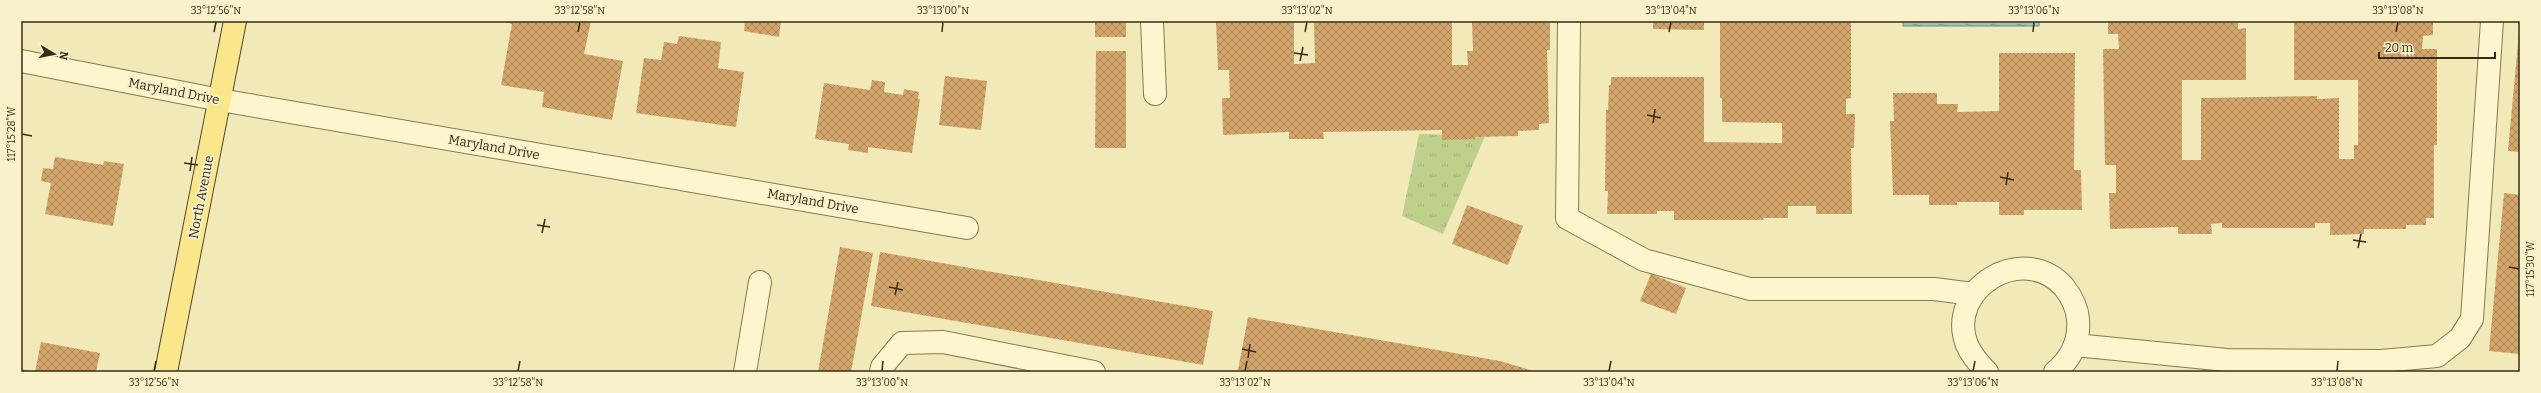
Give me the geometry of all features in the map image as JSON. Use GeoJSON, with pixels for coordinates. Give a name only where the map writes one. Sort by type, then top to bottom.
{"type":"FeatureCollection","features":[{"type":"Feature","properties":{"kind":"main road","name":"North Avenue"},"geometry":{"type":"LineString","coordinates":[[166,372],[235,21]]}},
{"type":"Feature","properties":{"kind":"street"},"geometry":{"type":"LineString","coordinates":[[1152,21],[1155,94]]}},
{"type":"Feature","properties":{"kind":"street"},"geometry":{"type":"LineString","coordinates":[[1569,21],[1567,218],[1644,260],[1750,288],[1934,289],[1973,294]]}},
{"type":"Feature","properties":{"kind":"street"},"geometry":{"type":"LineString","coordinates":[[2055,372],[2074,358],[2381,361],[2437,356],[2460,338],[2472,319],[2492,21]]}},
{"type":"Feature","properties":{"kind":"street","name":"Maryland Drive"},"geometry":{"type":"LineString","coordinates":[[21,61],[220,100],[967,228]]}},
{"type":"Feature","properties":{"kind":"street"},"geometry":{"type":"LineString","coordinates":[[1987,372],[1975,360],[1967,344],[1965,333],[1966,310],[1973,294],[1986,280],[2003,271],[2022,268],[2041,271],[2058,281],[2070,295],[2078,313],[2079,332],[2074,358]]}},
{"type":"Feature","properties":{"kind":"street"},"geometry":{"type":"LineString","coordinates":[[745,372],[760,282]]}},
{"type":"Feature","properties":{"kind":"street"},"geometry":{"type":"LineString","coordinates":[[881,372],[882,367],[902,343],[943,342],[1094,372]]}},
{"type":"Feature","properties":{"kind":"green space"},"geometry":{"type":"Polygon","coordinates":[[[1419,134],[1485,136],[1443,234],[1402,216],[1419,134]]]}},
{"type":"Feature","properties":{"kind":"water"},"geometry":{"type":"Polygon","coordinates":[[[1903,21],[2039,21],[2039,26],[1903,26],[1903,21]]]}},
{"type":"Feature","properties":{"kind":"building"},"geometry":{"type":"Polygon","coordinates":[[[502,21],[591,21],[584,54],[623,61],[612,120],[542,107],[544,92],[501,85],[512,24],[502,21]]]}},
{"type":"Feature","properties":{"kind":"building"},"geometry":{"type":"Polygon","coordinates":[[[745,21],[781,21],[779,37],[744,31],[745,21]]]}},
{"type":"Feature","properties":{"kind":"building"},"geometry":{"type":"Polygon","coordinates":[[[1095,21],[1126,21],[1126,37],[1095,37],[1095,21]]]}},
{"type":"Feature","properties":{"kind":"building"},"geometry":{"type":"Polygon","coordinates":[[[1216,21],[1294,21],[1294,64],[1315,63],[1314,21],[1452,21],[1452,65],[1468,65],[1467,51],[1473,51],[1472,21],[1550,21],[1550,50],[1547,50],[1549,123],[1539,124],[1539,130],[1518,131],[1518,136],[1475,137],[1475,139],[1442,140],[1442,130],[1323,132],[1324,139],[1289,139],[1289,132],[1223,135],[1222,98],[1230,98],[1229,70],[1218,70],[1216,21]]]}},
{"type":"Feature","properties":{"kind":"building"},"geometry":{"type":"Polygon","coordinates":[[[1653,21],[1704,21],[1704,30],[1653,29],[1653,21]]]}},
{"type":"Feature","properties":{"kind":"building"},"geometry":{"type":"Polygon","coordinates":[[[1720,21],[1851,21],[1851,98],[1846,99],[1846,114],[1855,114],[1854,148],[1851,148],[1852,214],[1816,214],[1816,206],[1788,206],[1788,218],[1763,218],[1764,220],[1674,220],[1674,211],[1657,211],[1657,214],[1607,214],[1608,191],[1605,191],[1606,110],[1608,110],[1609,85],[1611,85],[1611,77],[1704,77],[1704,142],[1782,143],[1782,123],[1722,122],[1722,98],[1720,98],[1720,21]]]}},
{"type":"Feature","properties":{"kind":"building"},"geometry":{"type":"Polygon","coordinates":[[[2108,21],[2238,21],[2238,29],[2246,28],[2246,80],[2182,80],[2182,160],[2201,160],[2201,98],[2317,96],[2317,99],[2339,98],[2339,159],[2354,159],[2354,145],[2358,145],[2358,80],[2294,80],[2294,21],[2433,21],[2433,35],[2423,36],[2422,49],[2437,49],[2437,145],[2434,145],[2434,218],[2426,218],[2426,225],[2406,225],[2406,229],[2364,229],[2364,234],[2330,235],[2330,223],[2315,223],[2315,228],[2222,228],[2222,223],[2211,224],[2212,234],[2178,234],[2178,227],[2110,229],[2109,193],[2116,193],[2116,165],[2105,165],[2103,49],[2119,49],[2118,34],[2108,34],[2108,21]]]}},
{"type":"Feature","properties":{"kind":"building"},"geometry":{"type":"Polygon","coordinates":[[[2520,32],[2520,152],[2508,151],[2520,32]]]}},
{"type":"Feature","properties":{"kind":"building"},"geometry":{"type":"Polygon","coordinates":[[[679,36],[721,42],[718,68],[744,72],[736,127],[636,113],[644,58],[661,60],[664,42],[677,44],[679,36]]]}},
{"type":"Feature","properties":{"kind":"building"},"geometry":{"type":"Polygon","coordinates":[[[1096,51],[1126,51],[1126,148],[1095,148],[1096,51]]]}},
{"type":"Feature","properties":{"kind":"building"},"geometry":{"type":"Polygon","coordinates":[[[1999,53],[2075,53],[2074,170],[2081,170],[2082,210],[2024,210],[2024,215],[1999,215],[1999,202],[1957,202],[1957,205],[1929,205],[1929,195],[1893,195],[1890,121],[1894,121],[1893,93],[1937,93],[1937,104],[1958,104],[1957,112],[1999,111],[1999,53]]]}},
{"type":"Feature","properties":{"kind":"building"},"geometry":{"type":"Polygon","coordinates":[[[945,76],[987,81],[981,130],[939,125],[945,76]]]}},
{"type":"Feature","properties":{"kind":"building"},"geometry":{"type":"Polygon","coordinates":[[[872,80],[885,82],[884,92],[903,95],[904,89],[919,92],[918,99],[920,99],[912,153],[868,147],[868,153],[848,150],[849,144],[815,139],[824,83],[870,90],[872,80]]]}},
{"type":"Feature","properties":{"kind":"building"},"geometry":{"type":"Polygon","coordinates":[[[55,157],[103,165],[104,161],[124,164],[113,226],[45,214],[51,183],[41,181],[43,168],[53,169],[55,157]]]}},
{"type":"Feature","properties":{"kind":"building"},"geometry":{"type":"Polygon","coordinates":[[[2504,193],[2520,195],[2520,354],[2489,351],[2504,193]]]}},
{"type":"Feature","properties":{"kind":"building"},"geometry":{"type":"Polygon","coordinates":[[[1467,205],[1523,226],[1508,265],[1452,244],[1467,205]]]}},
{"type":"Feature","properties":{"kind":"building"},"geometry":{"type":"Polygon","coordinates":[[[840,247],[873,253],[851,372],[818,372],[840,247]]]}},
{"type":"Feature","properties":{"kind":"building"},"geometry":{"type":"Polygon","coordinates":[[[880,252],[1213,311],[1203,365],[871,306],[880,252]]]}},
{"type":"Feature","properties":{"kind":"building"},"geometry":{"type":"Polygon","coordinates":[[[1651,274],[1686,288],[1676,314],[1640,301],[1651,274]]]}},
{"type":"Feature","properties":{"kind":"building"},"geometry":{"type":"Polygon","coordinates":[[[1248,317],[1500,361],[1537,372],[1249,372],[1238,370],[1248,317]]]}},
{"type":"Feature","properties":{"kind":"building"},"geometry":{"type":"Polygon","coordinates":[[[41,342],[100,353],[96,372],[35,372],[41,342]]]}},
{"type":"Feature","properties":{"kind":"building"},"geometry":{"type":"Polygon","coordinates":[[[21,369],[31,371],[31,372],[21,372],[21,369]]]}}]}
